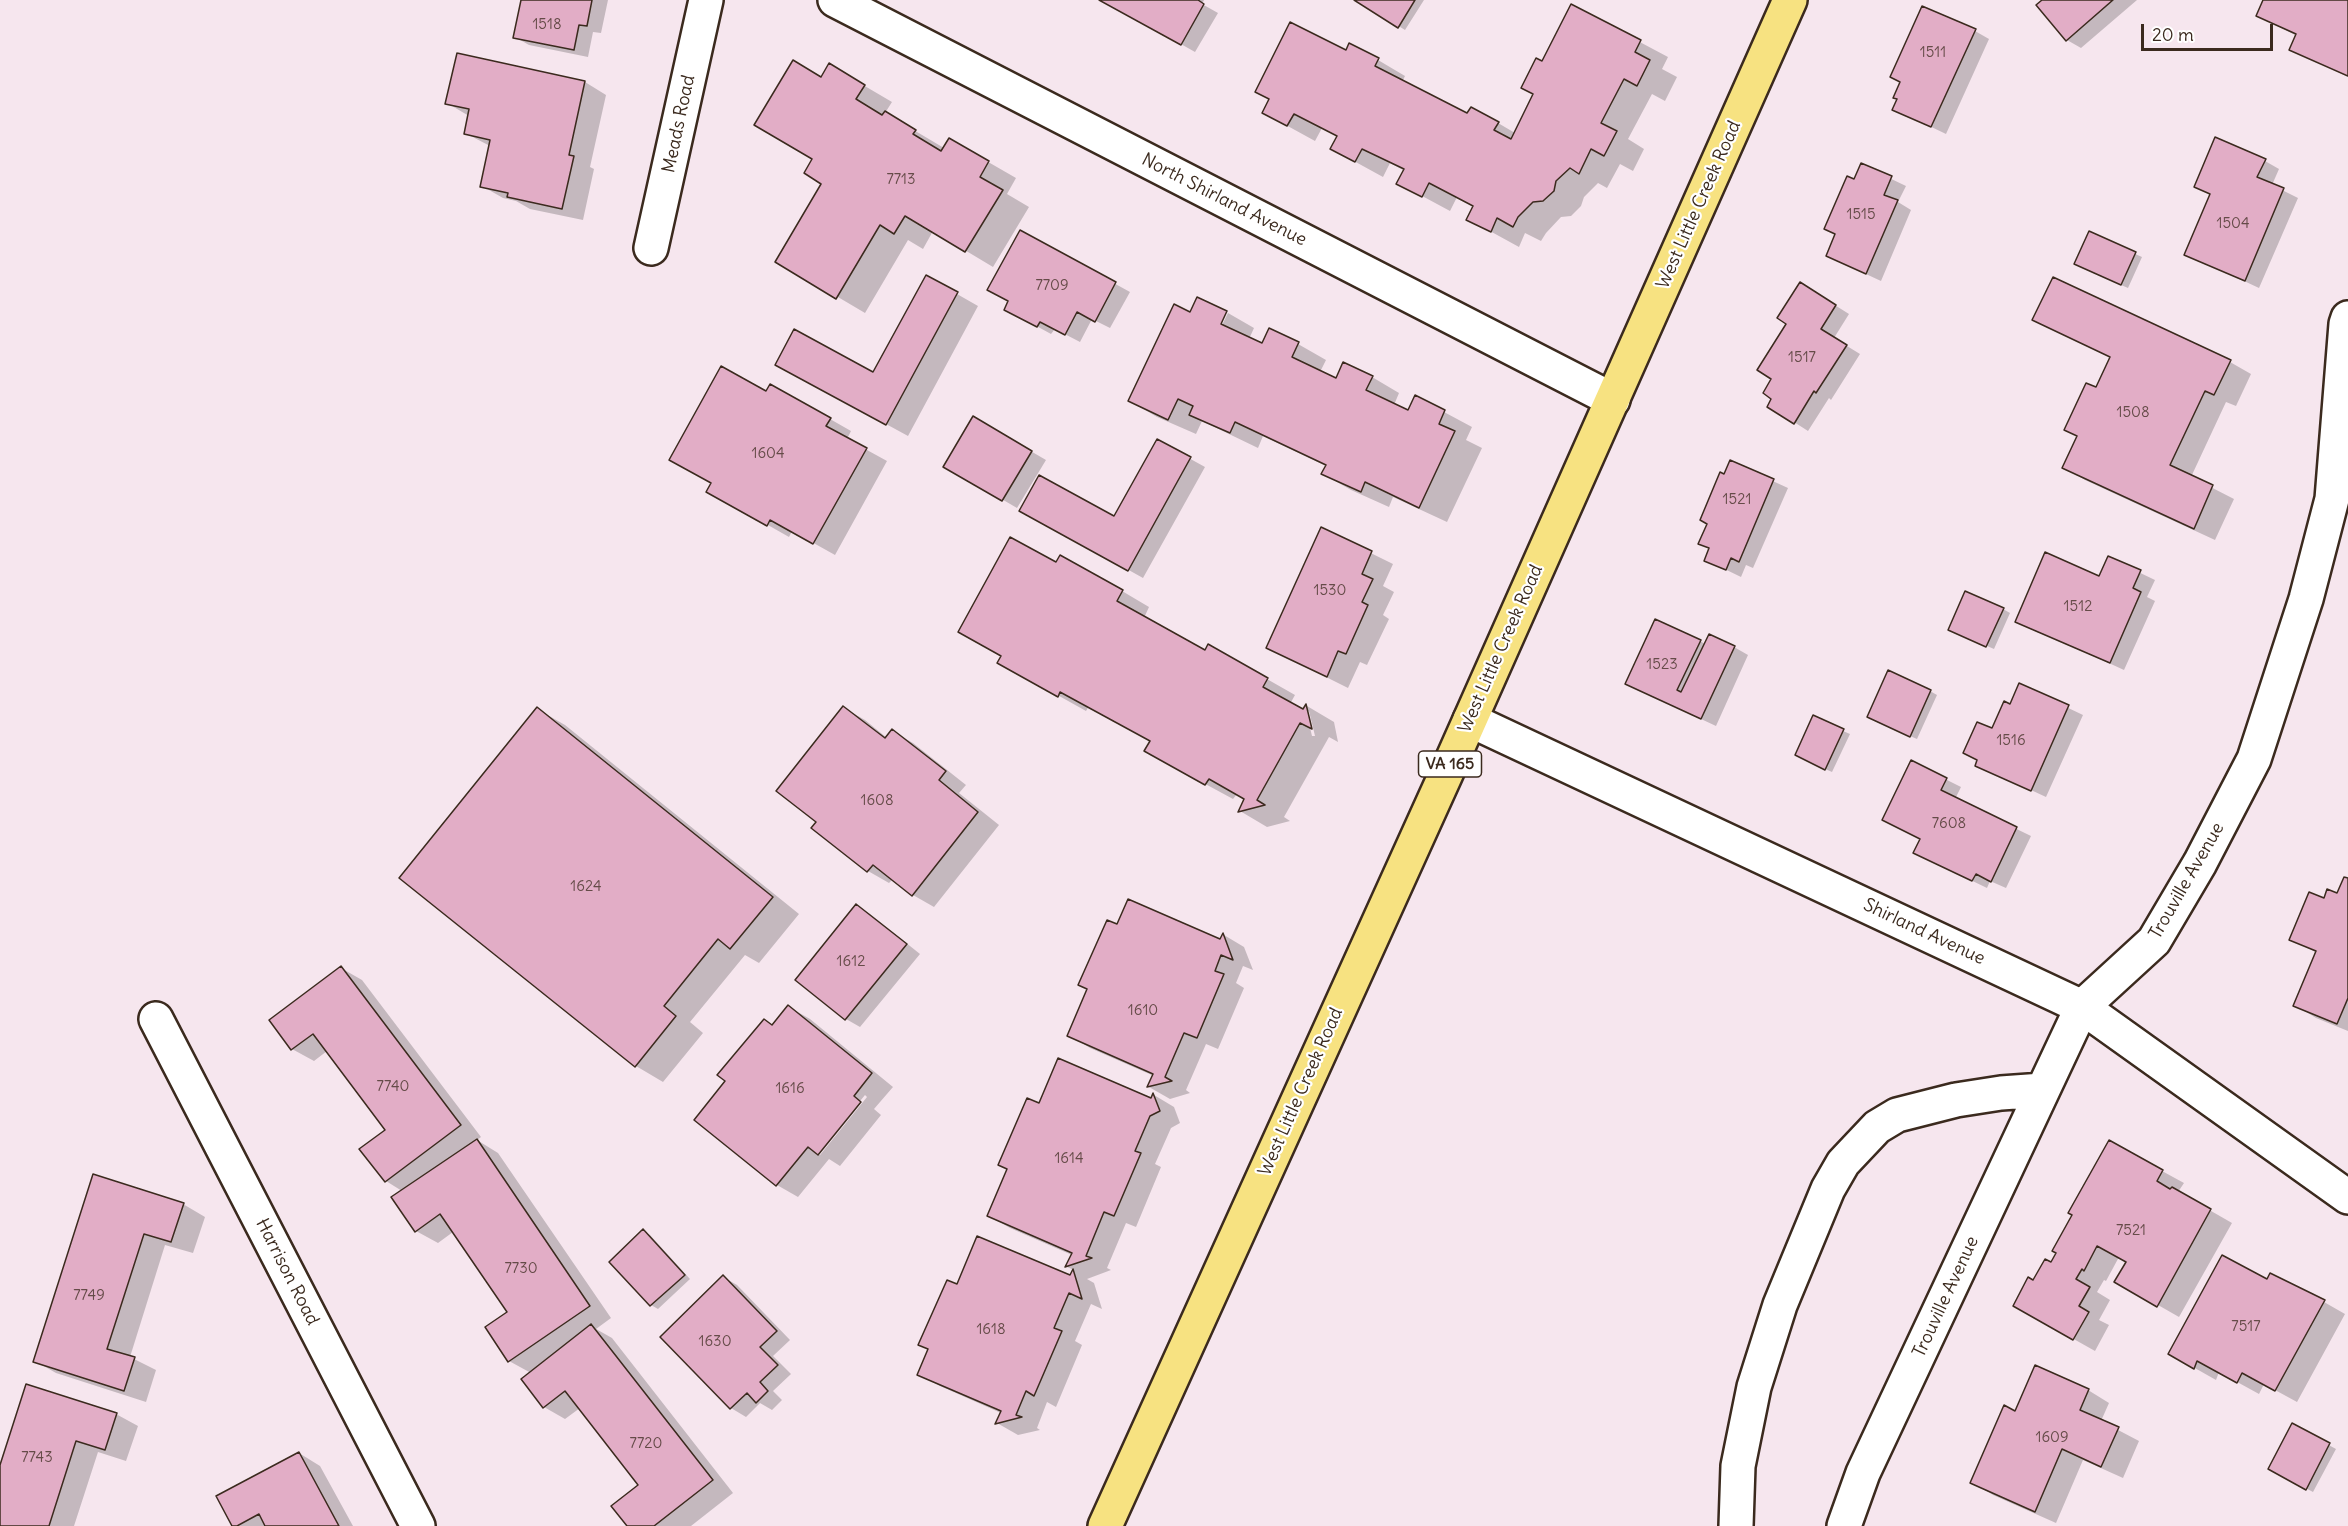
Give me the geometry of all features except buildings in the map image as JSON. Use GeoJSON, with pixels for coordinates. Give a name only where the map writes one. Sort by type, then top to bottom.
{"type":"FeatureCollection","features":[{"type":"Feature","properties":{"kind":"main road","name":"West Little Creek Road"},"geometry":{"type":"LineString","coordinates":[[1105,1526],[1470,720],[1790,0]]}},
{"type":"Feature","properties":{"kind":"street","name":"Meads Road"},"geometry":{"type":"LineString","coordinates":[[651,248],[706,0]]}},
{"type":"Feature","properties":{"kind":"street","name":"North Shirland Avenue"},"geometry":{"type":"LineString","coordinates":[[835,0],[1613,399]]}},
{"type":"Feature","properties":{"kind":"street","name":"Trouville Avenue"},"geometry":{"type":"LineString","coordinates":[[1844,1526],[1863,1473],[2082,1006],[2154,941],[2200,863],[2254,759],[2306,599],[2332,499],[2348,318]]}},
{"type":"Feature","properties":{"kind":"street","name":"Shirland Avenue"},"geometry":{"type":"LineString","coordinates":[[1470,720],[2082,1006],[2348,1197]]}},
{"type":"Feature","properties":{"kind":"street","name":"Harrison Road"},"geometry":{"type":"LineString","coordinates":[[156,1019],[418,1526]]}},
{"type":"Feature","properties":{"kind":"street"},"geometry":{"type":"LineString","coordinates":[[1736,1526],[1738,1466],[1754,1388],[1780,1305],[1828,1189],[1843,1163],[1877,1127],[1897,1115],[1956,1100],[2043,1090]]}}]}
